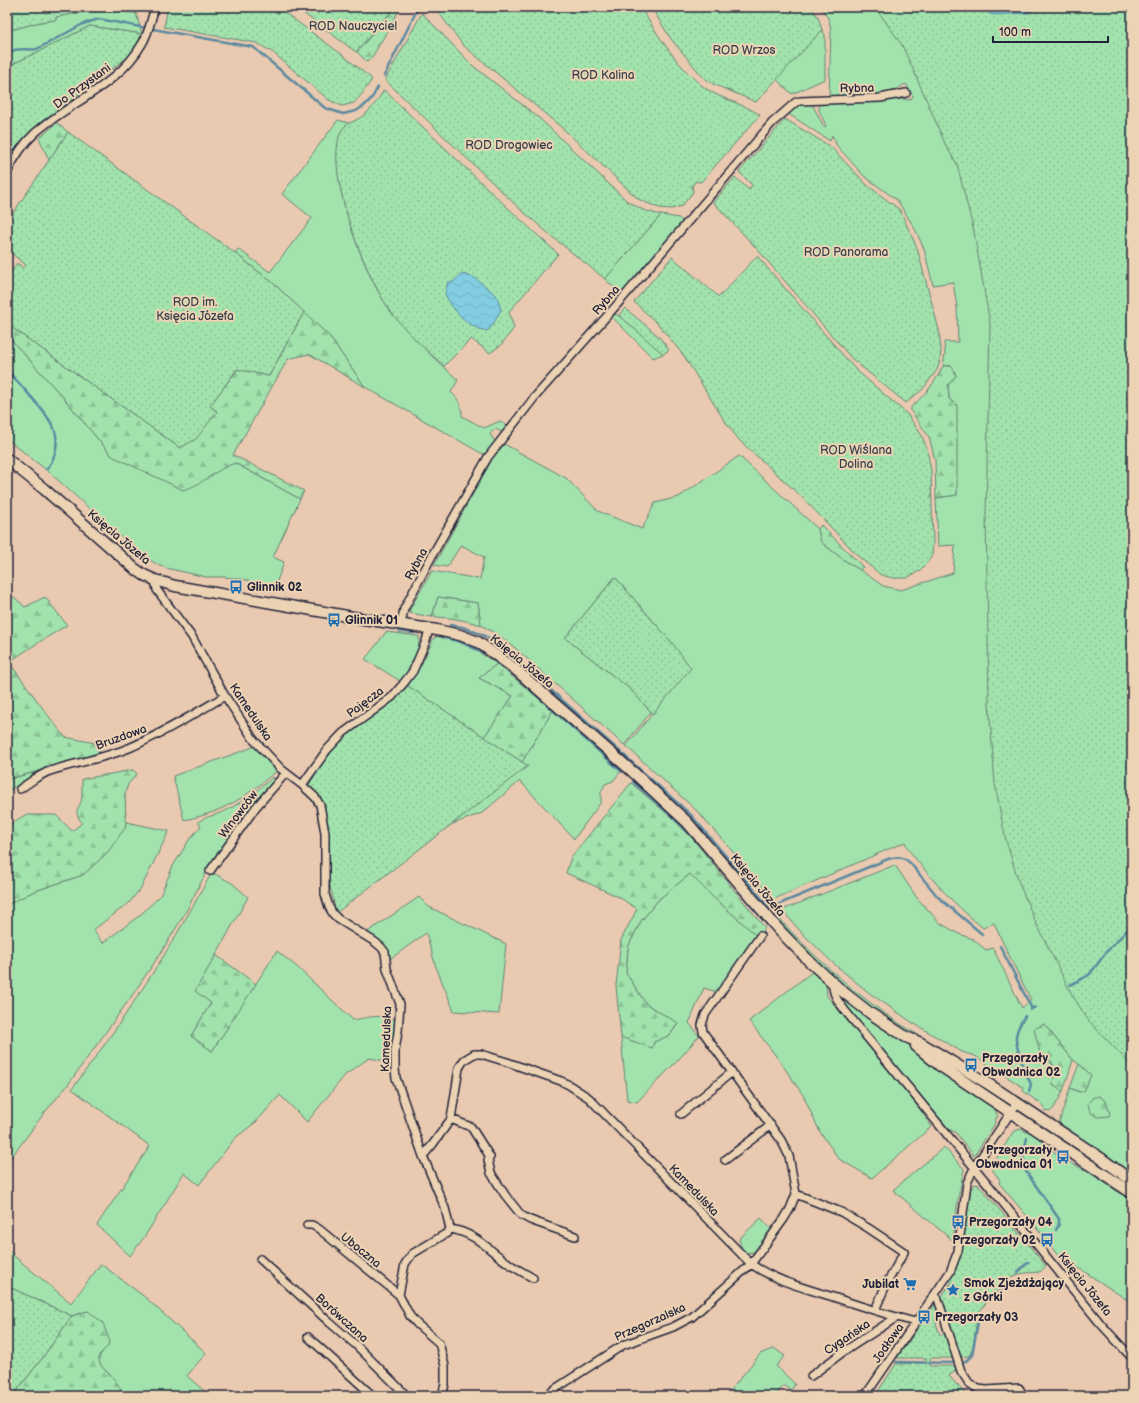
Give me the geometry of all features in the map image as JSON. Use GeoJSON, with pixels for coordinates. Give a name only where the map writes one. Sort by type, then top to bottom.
{"type":"FeatureCollection","features":[{"type":"Feature","properties":{"kind":"main road","name":"Księcia Józefa"},"geometry":{"type":"LineString","coordinates":[[7,459],[44,489],[128,564],[144,575],[155,580],[195,590],[429,629],[460,635],[478,642],[515,668],[633,772],[687,822],[779,930],[810,962],[834,983],[870,1013],[906,1037],[934,1061],[1132,1193]]}},
{"type":"Feature","properties":{"kind":"main road","name":"Księcia Józefa"},"geometry":{"type":"LineString","coordinates":[[906,1037],[920,1043],[1017,1103],[1102,1159],[1132,1181]]}},
{"type":"Feature","properties":{"kind":"street","name":"Do Przystani"},"geometry":{"type":"LineString","coordinates":[[7,173],[20,151],[35,134],[112,78],[128,64],[136,54],[146,36],[155,7]]}},
{"type":"Feature","properties":{"kind":"street","name":"Rybna"},"geometry":{"type":"LineString","coordinates":[[401,625],[404,609],[488,457],[534,398],[622,299],[772,123],[796,102],[800,101],[880,98],[906,94]]}},
{"type":"Feature","properties":{"kind":"street","name":"Kamedulska"},"geometry":{"type":"LineString","coordinates":[[155,580],[157,590],[192,638],[225,696],[254,740],[286,773],[310,792],[320,805],[325,833],[325,894],[329,908],[338,919],[375,942],[385,952],[387,969],[400,1004],[395,1050],[396,1078],[423,1156]]}},
{"type":"Feature","properties":{"kind":"street","name":"Pajęcza"},"geometry":{"type":"LineString","coordinates":[[302,785],[327,750],[343,733],[392,697],[403,684],[413,671],[426,641],[429,629]]}},
{"type":"Feature","properties":{"kind":"street","name":"Bruzdowa"},"geometry":{"type":"LineString","coordinates":[[20,789],[47,772],[127,749],[160,733],[225,696]]}},
{"type":"Feature","properties":{"kind":"street","name":"Winowców"},"geometry":{"type":"LineString","coordinates":[[210,871],[256,807],[286,773]]}},
{"type":"Feature","properties":{"kind":"street"},"geometry":{"type":"LineString","coordinates":[[760,936],[705,1015],[702,1025],[703,1032],[771,1125],[789,1156],[796,1194],[840,1212],[868,1228],[904,1252],[886,1284],[875,1310]]}},
{"type":"Feature","properties":{"kind":"street","name":"Księcia Józefa"},"geometry":{"type":"LineString","coordinates":[[834,983],[834,992],[838,1002],[1100,1323],[1132,1358]]}},
{"type":"Feature","properties":{"kind":"street","name":"Kamedulska"},"geometry":{"type":"LineString","coordinates":[[423,1156],[451,1119],[459,1068],[464,1060],[474,1054],[481,1054],[506,1062],[569,1085],[588,1098],[751,1264]]}},
{"type":"Feature","properties":{"kind":"street"},"geometry":{"type":"LineString","coordinates":[[681,1114],[732,1072]]}},
{"type":"Feature","properties":{"kind":"street"},"geometry":{"type":"LineString","coordinates":[[974,1168],[1017,1103]]}},
{"type":"Feature","properties":{"kind":"street"},"geometry":{"type":"LineString","coordinates":[[451,1119],[471,1127],[490,1157],[488,1160],[490,1173],[521,1215],[530,1220],[575,1236]]}},
{"type":"Feature","properties":{"kind":"street"},"geometry":{"type":"LineString","coordinates":[[724,1160],[771,1125]]}},
{"type":"Feature","properties":{"kind":"street"},"geometry":{"type":"LineString","coordinates":[[423,1156],[445,1208],[450,1228],[447,1233],[412,1254],[407,1259],[399,1295],[410,1316],[439,1343],[445,1366],[445,1384],[442,1396]]}},
{"type":"Feature","properties":{"kind":"street","name":"Jodłowa"},"geometry":{"type":"LineString","coordinates":[[864,1396],[950,1272],[956,1259],[966,1188],[974,1168]]}},
{"type":"Feature","properties":{"kind":"street","name":"Przegorzalska"},"geometry":{"type":"LineString","coordinates":[[546,1396],[623,1345],[673,1327],[692,1317],[751,1264],[784,1219],[796,1194]]}},
{"type":"Feature","properties":{"kind":"street","name":"Uboczna"},"geometry":{"type":"LineString","coordinates":[[308,1225],[312,1225],[319,1229],[399,1295]]}},
{"type":"Feature","properties":{"kind":"street"},"geometry":{"type":"LineString","coordinates":[[450,1228],[468,1233],[509,1264],[533,1278]]}},
{"type":"Feature","properties":{"kind":"street","name":"Borówczana"},"geometry":{"type":"LineString","coordinates":[[260,1259],[356,1345],[407,1396]]}},
{"type":"Feature","properties":{"kind":"street"},"geometry":{"type":"LineString","coordinates":[[751,1264],[770,1276],[809,1290],[915,1322]]}},
{"type":"Feature","properties":{"kind":"street"},"geometry":{"type":"LineString","coordinates":[[935,1295],[938,1298],[961,1371],[969,1383],[978,1389],[988,1390],[1019,1388],[1024,1396]]}},
{"type":"Feature","properties":{"kind":"street","name":"Cygańska"},"geometry":{"type":"LineString","coordinates":[[811,1376],[896,1317]]}},
{"type":"Feature","properties":{"kind":"street"},"geometry":{"type":"LineString","coordinates":[[308,1337],[373,1396]]}},
{"type":"Feature","properties":{"kind":"green space"},"geometry":{"type":"Polygon","coordinates":[[[7,7],[138,7],[136,13],[113,10],[89,11],[56,17],[56,20],[40,22],[7,31],[7,7]]]}},
{"type":"Feature","properties":{"kind":"green space"},"geometry":{"type":"Polygon","coordinates":[[[168,7],[277,7],[344,56],[372,79],[354,103],[342,106],[329,100],[272,52],[257,43],[164,27],[168,7]]]}},
{"type":"Feature","properties":{"kind":"green space","name":"ROD Nauczyciel"},"geometry":{"type":"Polygon","coordinates":[[[295,7],[395,7],[356,52],[295,7]]]}},
{"type":"Feature","properties":{"kind":"green space"},"geometry":{"type":"Polygon","coordinates":[[[395,7],[401,7],[371,59],[367,62],[357,52],[395,7]]]}},
{"type":"Feature","properties":{"kind":"green space","name":"ROD Kalina"},"geometry":{"type":"Polygon","coordinates":[[[444,7],[640,7],[677,61],[695,80],[705,88],[725,99],[747,107],[760,115],[701,182],[696,181],[692,186],[693,192],[682,206],[671,209],[659,208],[638,199],[568,133],[463,45],[439,13],[444,7]]]}},
{"type":"Feature","properties":{"kind":"green space","name":"ROD Wrzos"},"geometry":{"type":"Polygon","coordinates":[[[651,7],[811,7],[818,17],[822,30],[756,102],[713,84],[703,77],[671,39],[651,7]]]}},
{"type":"Feature","properties":{"kind":"green space"},"geometry":{"type":"Polygon","coordinates":[[[821,7],[896,7],[914,26],[1132,698],[1132,1174],[1059,1123],[1070,1088],[1079,1092],[1091,1075],[1073,1060],[1044,1024],[1048,1057],[1055,1071],[1053,1084],[1063,1091],[1054,1108],[1050,1112],[1045,1111],[1044,1106],[1023,1091],[1024,1088],[975,1056],[962,1052],[913,1023],[868,992],[833,963],[802,933],[782,910],[895,865],[917,898],[940,923],[959,934],[973,939],[986,950],[993,948],[1022,1008],[1031,1000],[994,923],[983,928],[967,914],[931,877],[911,853],[905,842],[772,900],[754,876],[697,811],[626,746],[653,713],[673,644],[615,577],[565,638],[630,689],[651,712],[624,745],[514,647],[481,625],[478,603],[438,597],[432,617],[410,613],[409,611],[432,571],[480,579],[484,557],[461,545],[447,567],[434,565],[492,459],[504,444],[566,478],[598,511],[642,529],[655,503],[679,497],[739,456],[818,529],[821,542],[844,560],[883,586],[901,590],[953,573],[955,545],[938,546],[936,498],[957,495],[948,385],[956,375],[952,366],[943,366],[945,354],[944,342],[958,342],[957,307],[953,282],[933,285],[924,249],[915,229],[897,200],[864,176],[837,146],[832,135],[830,141],[787,113],[793,108],[805,104],[812,104],[824,127],[826,126],[819,110],[819,106],[823,102],[907,100],[911,99],[913,96],[906,84],[888,95],[829,97],[831,30],[829,20],[821,7]]]}},
{"type":"Feature","properties":{"kind":"green space"},"geometry":{"type":"Polygon","coordinates":[[[875,7],[1132,7],[1132,1066],[1088,1020],[1071,993],[1035,921],[1019,883],[1005,837],[995,784],[989,704],[986,514],[990,324],[974,232],[957,164],[946,146],[902,45],[875,7]]]}},
{"type":"Feature","properties":{"kind":"green space"},"geometry":{"type":"Polygon","coordinates":[[[113,10],[136,13],[142,34],[90,26],[7,67],[7,31],[40,22],[56,20],[56,17],[89,11],[113,10]]]}},
{"type":"Feature","properties":{"kind":"green space","name":"ROD Drogowiec"},"geometry":{"type":"Polygon","coordinates":[[[422,13],[472,65],[539,118],[627,201],[643,210],[661,215],[605,279],[520,209],[385,80],[422,13]]]}},
{"type":"Feature","properties":{"kind":"green space"},"geometry":{"type":"Polygon","coordinates":[[[90,26],[142,34],[133,53],[37,125],[7,161],[7,67],[90,26]]]}},
{"type":"Feature","properties":{"kind":"green space"},"geometry":{"type":"Polygon","coordinates":[[[822,30],[825,35],[825,79],[792,94],[776,79],[822,30]]]}},
{"type":"Feature","properties":{"kind":"green space"},"geometry":{"type":"Polygon","coordinates":[[[384,90],[558,254],[509,312],[514,328],[501,345],[490,353],[471,339],[444,366],[396,319],[381,296],[360,251],[350,226],[343,200],[338,175],[337,152],[340,134],[344,127],[366,113],[375,104],[384,90]]]}},
{"type":"Feature","properties":{"kind":"green space","name":"ROD Panorama"},"geometry":{"type":"Polygon","coordinates":[[[785,119],[831,147],[867,185],[900,210],[917,248],[939,330],[941,350],[937,370],[923,389],[906,403],[852,359],[758,250],[713,202],[735,177],[749,190],[752,185],[739,172],[785,119]]]}},
{"type":"Feature","properties":{"kind":"green space"},"geometry":{"type":"Polygon","coordinates":[[[338,120],[349,123],[341,133],[337,153],[338,176],[343,201],[360,252],[381,297],[392,313],[407,331],[458,380],[451,392],[460,403],[462,416],[484,428],[500,421],[507,426],[502,432],[495,429],[490,434],[495,442],[486,454],[481,453],[365,387],[329,336],[273,283],[235,253],[238,249],[270,272],[312,218],[282,194],[338,120]]]}},
{"type":"Feature","properties":{"kind":"green space"},"geometry":{"type":"Polygon","coordinates":[[[57,123],[68,132],[49,160],[39,138],[57,123]]]}},
{"type":"Feature","properties":{"kind":"green space","name":"ROD im. Księcia Józefa"},"geometry":{"type":"Polygon","coordinates":[[[68,132],[235,253],[273,283],[304,312],[269,376],[237,369],[210,406],[217,412],[196,439],[180,448],[7,324],[7,277],[17,263],[23,268],[26,265],[7,250],[7,222],[68,132]]]}},
{"type":"Feature","properties":{"kind":"green space"},"geometry":{"type":"Polygon","coordinates":[[[661,215],[679,218],[682,221],[680,228],[625,291],[619,292],[605,279],[661,215]]]}},
{"type":"Feature","properties":{"kind":"green space","name":"ROD Wiślana Dolina"},"geometry":{"type":"Polygon","coordinates":[[[757,256],[855,369],[907,414],[921,434],[927,449],[931,470],[932,556],[919,571],[907,578],[893,578],[881,575],[860,558],[803,498],[739,440],[724,420],[684,356],[658,324],[634,302],[672,257],[719,297],[757,256]]]}},
{"type":"Feature","properties":{"kind":"green space"},"geometry":{"type":"Polygon","coordinates":[[[625,308],[660,338],[669,350],[663,354],[619,315],[625,308]]]}},
{"type":"Feature","properties":{"kind":"green space"},"geometry":{"type":"Polygon","coordinates":[[[304,312],[329,336],[365,387],[309,354],[288,359],[233,455],[304,491],[300,499],[235,463],[222,469],[197,485],[183,490],[112,456],[62,396],[7,335],[7,324],[180,448],[217,411],[209,406],[238,369],[269,376],[304,312]]]}},
{"type":"Feature","properties":{"kind":"green space"},"geometry":{"type":"Polygon","coordinates":[[[616,314],[646,337],[663,354],[653,358],[612,317],[616,314]]]}},
{"type":"Feature","properties":{"kind":"green space"},"geometry":{"type":"Polygon","coordinates":[[[7,335],[62,396],[112,456],[227,465],[235,463],[300,499],[273,557],[284,562],[273,592],[247,580],[225,577],[206,577],[158,565],[141,555],[50,473],[7,439],[7,335]]]}},
{"type":"Feature","properties":{"kind":"green space"},"geometry":{"type":"Polygon","coordinates":[[[943,366],[952,366],[956,376],[948,385],[949,399],[957,405],[957,495],[936,498],[935,460],[929,437],[911,411],[911,407],[921,398],[937,378],[943,366]]]}},
{"type":"Feature","properties":{"kind":"green space"},"geometry":{"type":"Polygon","coordinates":[[[821,525],[863,567],[860,570],[844,560],[821,542],[818,529],[821,525]]]}},
{"type":"Feature","properties":{"kind":"green space"},"geometry":{"type":"Polygon","coordinates":[[[615,577],[673,644],[691,668],[653,714],[630,689],[565,638],[615,577]]]}},
{"type":"Feature","properties":{"kind":"green space"},"geometry":{"type":"Polygon","coordinates":[[[14,597],[25,607],[45,597],[67,625],[9,662],[65,737],[95,743],[101,754],[9,779],[7,778],[7,599],[14,597]]]}},
{"type":"Feature","properties":{"kind":"green space"},"geometry":{"type":"Polygon","coordinates":[[[438,597],[478,603],[481,625],[457,619],[432,617],[438,597]]]}},
{"type":"Feature","properties":{"kind":"green space"},"geometry":{"type":"Polygon","coordinates":[[[386,632],[419,636],[419,648],[407,673],[400,681],[365,659],[386,632]]]}},
{"type":"Feature","properties":{"kind":"green space"},"geometry":{"type":"Polygon","coordinates":[[[439,635],[465,643],[497,664],[479,678],[513,696],[484,737],[408,686],[425,657],[433,639],[439,635]]]}},
{"type":"Feature","properties":{"kind":"green space"},"geometry":{"type":"Polygon","coordinates":[[[497,664],[553,710],[522,762],[484,737],[513,696],[479,678],[497,664]]]}},
{"type":"Feature","properties":{"kind":"green space"},"geometry":{"type":"Polygon","coordinates":[[[408,686],[528,766],[336,913],[328,876],[326,827],[321,800],[309,785],[324,758],[343,738],[408,686]]]}},
{"type":"Feature","properties":{"kind":"green space"},"geometry":{"type":"Polygon","coordinates":[[[553,710],[621,771],[613,781],[605,784],[601,792],[601,802],[574,839],[520,781],[482,813],[450,825],[527,766],[522,762],[553,710]]]}},
{"type":"Feature","properties":{"kind":"green space"},"geometry":{"type":"Polygon","coordinates":[[[256,746],[277,771],[233,803],[201,816],[184,820],[173,776],[256,746]]]}},
{"type":"Feature","properties":{"kind":"green space"},"geometry":{"type":"Polygon","coordinates":[[[133,770],[137,774],[128,784],[125,794],[125,828],[107,853],[83,875],[32,892],[7,905],[7,828],[25,815],[56,815],[72,831],[82,823],[77,812],[82,796],[82,779],[133,770]]]}},
{"type":"Feature","properties":{"kind":"green space"},"geometry":{"type":"Polygon","coordinates":[[[36,772],[7,792],[7,778],[9,779],[36,772]]]}},
{"type":"Feature","properties":{"kind":"green space"},"geometry":{"type":"Polygon","coordinates":[[[273,777],[275,779],[246,815],[209,867],[184,915],[131,997],[67,1086],[45,1112],[7,1163],[7,905],[32,892],[83,875],[125,828],[126,822],[169,831],[141,888],[129,903],[93,930],[103,943],[140,915],[160,896],[173,866],[189,840],[201,826],[198,822],[223,812],[233,806],[251,795],[273,777]]]}},
{"type":"Feature","properties":{"kind":"green space"},"geometry":{"type":"Polygon","coordinates":[[[631,783],[671,817],[692,838],[765,928],[759,938],[714,898],[690,874],[659,899],[641,921],[628,947],[626,973],[646,1004],[678,1023],[670,1035],[654,1042],[652,1048],[621,1037],[616,986],[621,940],[637,909],[619,897],[566,873],[571,857],[631,783]]]}},
{"type":"Feature","properties":{"kind":"green space"},"geometry":{"type":"Polygon","coordinates":[[[213,873],[232,883],[248,897],[196,991],[211,1003],[191,1036],[212,1051],[277,951],[297,967],[353,1020],[382,1016],[393,1019],[397,1022],[391,1062],[369,1058],[345,1075],[307,1122],[280,1095],[256,1122],[235,1138],[199,1185],[184,1173],[145,1236],[130,1256],[97,1225],[150,1146],[72,1089],[116,1029],[150,977],[213,873]]]}},
{"type":"Feature","properties":{"kind":"green space"},"geometry":{"type":"Polygon","coordinates":[[[690,874],[714,898],[759,937],[717,992],[704,988],[689,1023],[699,1036],[637,1102],[627,1100],[621,1037],[652,1048],[654,1042],[670,1035],[678,1024],[646,1004],[626,973],[628,947],[641,921],[659,899],[690,874]]]}},
{"type":"Feature","properties":{"kind":"green space"},"geometry":{"type":"Polygon","coordinates":[[[419,897],[429,907],[506,944],[499,1014],[454,1011],[436,967],[426,933],[390,959],[386,949],[381,943],[376,938],[366,933],[419,897]]]}},
{"type":"Feature","properties":{"kind":"green space"},"geometry":{"type":"Polygon","coordinates":[[[773,916],[777,916],[814,955],[855,991],[892,1019],[954,1056],[953,1058],[903,1031],[855,996],[812,959],[773,916]]]}},
{"type":"Feature","properties":{"kind":"green space"},"geometry":{"type":"Polygon","coordinates":[[[216,955],[256,984],[212,1051],[191,1036],[211,1003],[195,991],[216,955]]]}},
{"type":"Feature","properties":{"kind":"green space"},"geometry":{"type":"Polygon","coordinates":[[[812,972],[826,983],[827,996],[918,1106],[931,1127],[872,1178],[839,1159],[820,1132],[803,1095],[779,1060],[749,1021],[812,972]]]}},
{"type":"Feature","properties":{"kind":"green space"},"geometry":{"type":"Polygon","coordinates":[[[842,998],[845,998],[904,1041],[917,1053],[994,1107],[998,1117],[974,1156],[956,1133],[949,1129],[842,1002],[842,998]]]}},
{"type":"Feature","properties":{"kind":"green space"},"geometry":{"type":"Polygon","coordinates":[[[1044,1024],[1073,1060],[1063,1091],[1053,1084],[1053,1065],[1049,1059],[1040,1053],[1034,1029],[1044,1024]]]}},
{"type":"Feature","properties":{"kind":"green space"},"geometry":{"type":"Polygon","coordinates":[[[1079,1064],[1091,1075],[1084,1091],[1080,1092],[1070,1088],[1079,1064]]]}},
{"type":"Feature","properties":{"kind":"green space"},"geometry":{"type":"Polygon","coordinates":[[[1099,1096],[1106,1101],[1110,1114],[1109,1116],[1097,1117],[1090,1112],[1088,1104],[1092,1098],[1099,1096]]]}},
{"type":"Feature","properties":{"kind":"green space"},"geometry":{"type":"Polygon","coordinates":[[[1021,1129],[1026,1132],[1030,1131],[1061,1158],[1087,1171],[1132,1201],[1132,1303],[1068,1261],[1061,1260],[1042,1234],[999,1183],[1000,1180],[993,1171],[993,1164],[1013,1132],[1021,1129]]]}},
{"type":"Feature","properties":{"kind":"green space"},"geometry":{"type":"Polygon","coordinates":[[[944,1147],[964,1169],[958,1199],[953,1241],[893,1190],[944,1147]]]}},
{"type":"Feature","properties":{"kind":"green space"},"geometry":{"type":"Polygon","coordinates":[[[975,1184],[979,1185],[1046,1266],[1040,1272],[1018,1274],[1007,1280],[979,1313],[973,1346],[969,1356],[960,1357],[941,1300],[951,1283],[951,1277],[962,1250],[968,1195],[971,1187],[973,1188],[975,1184]]]}},
{"type":"Feature","properties":{"kind":"green space"},"geometry":{"type":"Polygon","coordinates":[[[761,1218],[772,1230],[754,1252],[747,1253],[742,1249],[739,1239],[761,1218]]]}},
{"type":"Feature","properties":{"kind":"green space"},"geometry":{"type":"Polygon","coordinates":[[[7,1248],[15,1257],[71,1303],[101,1264],[146,1298],[206,1353],[187,1376],[210,1396],[124,1396],[114,1379],[100,1364],[100,1356],[108,1346],[88,1311],[72,1316],[7,1286],[7,1248]]]}},
{"type":"Feature","properties":{"kind":"green space"},"geometry":{"type":"Polygon","coordinates":[[[7,1286],[72,1316],[13,1396],[7,1396],[7,1286]]]}},
{"type":"Feature","properties":{"kind":"green space"},"geometry":{"type":"Polygon","coordinates":[[[936,1303],[942,1317],[935,1320],[940,1335],[947,1333],[955,1358],[930,1358],[930,1366],[956,1366],[955,1371],[949,1376],[967,1396],[875,1396],[896,1364],[926,1363],[926,1358],[897,1358],[936,1303]]]}},
{"type":"Feature","properties":{"kind":"green space"},"geometry":{"type":"Polygon","coordinates":[[[88,1311],[103,1323],[109,1340],[108,1346],[99,1355],[99,1361],[102,1367],[115,1380],[124,1396],[13,1396],[72,1316],[88,1311]]]}},
{"type":"Feature","properties":{"kind":"green space"},"geometry":{"type":"Polygon","coordinates":[[[775,1349],[785,1356],[776,1366],[795,1384],[791,1390],[784,1385],[775,1396],[726,1396],[760,1354],[775,1349]]]}},
{"type":"Feature","properties":{"kind":"water"},"geometry":{"type":"Polygon","coordinates":[[[976,7],[1037,7],[1037,9],[1027,13],[993,15],[976,7]]]}},
{"type":"Feature","properties":{"kind":"water"},"geometry":{"type":"Polygon","coordinates":[[[462,274],[475,278],[497,296],[501,310],[492,326],[487,331],[467,322],[452,306],[445,294],[448,282],[453,282],[462,274]]]}},
{"type":"Feature","properties":{"kind":"waterway"},"geometry":{"type":"LineString","coordinates":[[384,76],[417,10]]}},
{"type":"Feature","properties":{"kind":"waterway"},"geometry":{"type":"LineString","coordinates":[[7,56],[17,49],[37,49],[83,24],[99,19],[146,28]]}},
{"type":"Feature","properties":{"kind":"waterway"},"geometry":{"type":"LineString","coordinates":[[153,29],[253,47],[325,108],[343,114],[356,111],[364,106],[372,98],[378,87]]}},
{"type":"Feature","properties":{"kind":"waterway"},"geometry":{"type":"LineString","coordinates":[[7,370],[41,408],[55,431],[57,441],[56,451],[47,469]]}},
{"type":"Feature","properties":{"kind":"waterway"},"geometry":{"type":"LineString","coordinates":[[450,625],[462,627],[483,635],[502,647],[562,700],[691,815],[770,909]]}},
{"type":"Feature","properties":{"kind":"waterway"},"geometry":{"type":"LineString","coordinates":[[399,631],[413,633]]}},
{"type":"Feature","properties":{"kind":"waterway"},"geometry":{"type":"LineString","coordinates":[[442,637],[461,642],[484,653]]}},
{"type":"Feature","properties":{"kind":"waterway"},"geometry":{"type":"LineString","coordinates":[[505,667],[622,772]]}},
{"type":"Feature","properties":{"kind":"waterway"},"geometry":{"type":"LineString","coordinates":[[633,782],[672,816],[694,838],[770,928]]}},
{"type":"Feature","properties":{"kind":"waterway"},"geometry":{"type":"LineString","coordinates":[[777,905],[888,859],[900,857],[911,864],[938,897],[982,934]]}},
{"type":"Feature","properties":{"kind":"waterway"},"geometry":{"type":"LineString","coordinates":[[1070,985],[1089,975],[1108,950],[1132,925]]}},
{"type":"Feature","properties":{"kind":"waterway"},"geometry":{"type":"LineString","coordinates":[[1000,946],[1032,1009]]}},
{"type":"Feature","properties":{"kind":"waterway"},"geometry":{"type":"LineString","coordinates":[[1030,1010],[1035,1007]]}},
{"type":"Feature","properties":{"kind":"waterway"},"geometry":{"type":"LineString","coordinates":[[1025,1016],[1017,1031],[1016,1041],[1021,1060],[1031,1084],[1029,1092]]}},
{"type":"Feature","properties":{"kind":"waterway"},"geometry":{"type":"LineString","coordinates":[[1027,1138],[1023,1155],[1025,1170],[1059,1219],[1059,1224],[1056,1230]]}},
{"type":"Feature","properties":{"kind":"waterway"},"geometry":{"type":"LineString","coordinates":[[1018,1272],[1028,1262]]}},
{"type":"Feature","properties":{"kind":"waterway"},"geometry":{"type":"LineString","coordinates":[[999,1293],[1009,1282]]}},
{"type":"Feature","properties":{"kind":"waterway"},"geometry":{"type":"LineString","coordinates":[[896,1362],[954,1363],[966,1361],[972,1355],[978,1322],[983,1313]]}},
{"type":"Feature","properties":{"kind":"place","name":"Glinnik 02"},"geometry":{"type":"Point","coordinates":[236,587]}},
{"type":"Feature","properties":{"kind":"place","name":"Glinnik 01"},"geometry":{"type":"Point","coordinates":[334,620]}},
{"type":"Feature","properties":{"kind":"place","name":"Przegorzały Obwodnica 02"},"geometry":{"type":"Point","coordinates":[971,1065]}},
{"type":"Feature","properties":{"kind":"place","name":"Przegorzały Obwodnica 01"},"geometry":{"type":"Point","coordinates":[1063,1157]}},
{"type":"Feature","properties":{"kind":"place","name":"Przegorzały 04"},"geometry":{"type":"Point","coordinates":[958,1222]}},
{"type":"Feature","properties":{"kind":"place","name":"Przegorzały 02"},"geometry":{"type":"Point","coordinates":[1047,1240]}},
{"type":"Feature","properties":{"kind":"place","name":"Jubilat"},"geometry":{"type":"Point","coordinates":[910,1284]}},
{"type":"Feature","properties":{"kind":"place","name":"Smok Zjeżdżający z Górki"},"geometry":{"type":"Point","coordinates":[953,1290]}},
{"type":"Feature","properties":{"kind":"place","name":"Przegorzały 03"},"geometry":{"type":"Point","coordinates":[924,1317]}}]}
